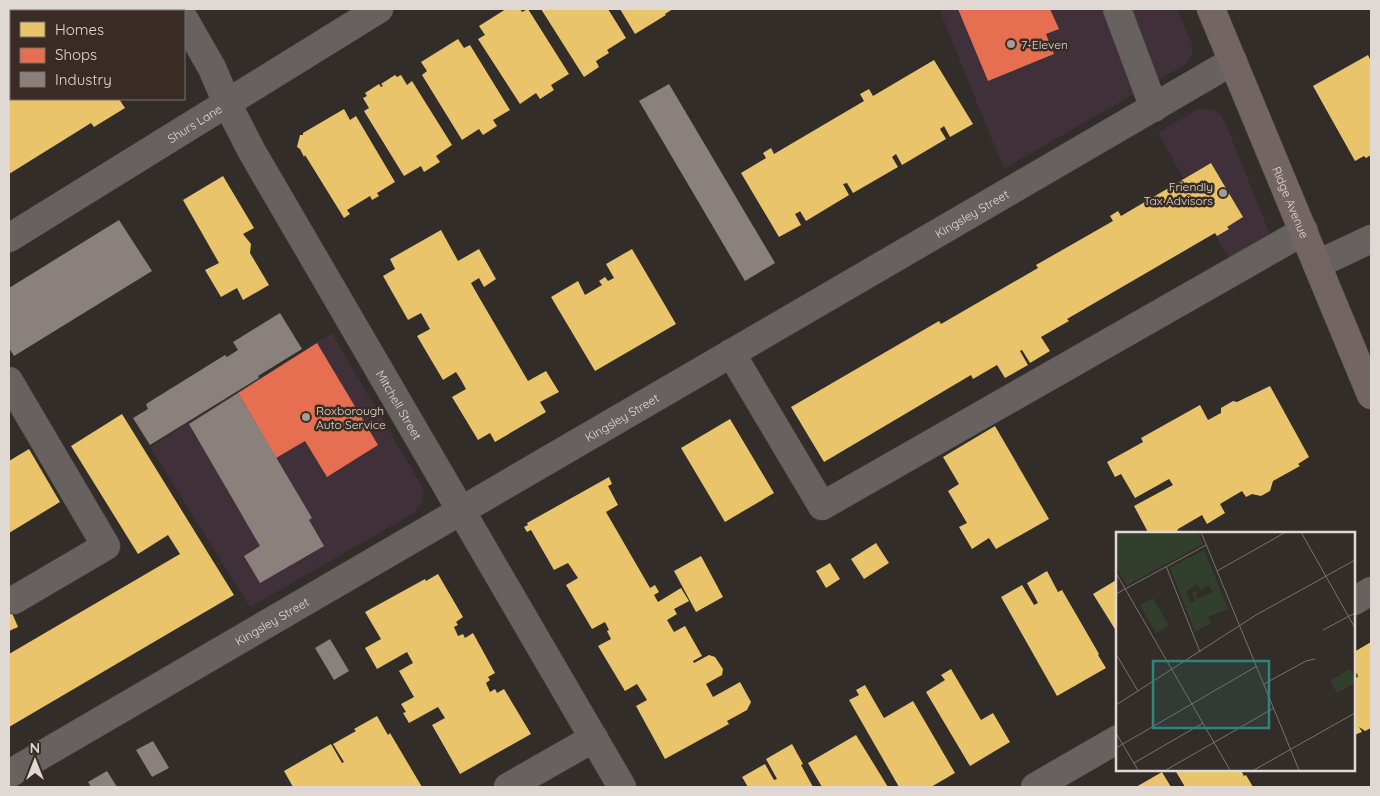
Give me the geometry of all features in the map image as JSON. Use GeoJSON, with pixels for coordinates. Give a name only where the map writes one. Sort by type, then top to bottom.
{"type":"FeatureCollection","features":[{"type":"Feature","properties":{"kind":"main road","name":"Ridge Avenue"},"geometry":{"type":"LineString","coordinates":[[1212,9],[1371,395]]}},
{"type":"Feature","properties":{"kind":"street","name":"Shurs Lane"},"geometry":{"type":"LineString","coordinates":[[9,238],[379,9]]}},
{"type":"Feature","properties":{"kind":"street"},"geometry":{"type":"LineString","coordinates":[[1117,9],[1154,108]]}},
{"type":"Feature","properties":{"kind":"street","name":"Mitchell Street"},"geometry":{"type":"LineString","coordinates":[[185,21],[212,68],[251,150],[622,787]]}},
{"type":"Feature","properties":{"kind":"street","name":"Kingsley Street"},"geometry":{"type":"LineString","coordinates":[[9,774],[1233,61]]}},
{"type":"Feature","properties":{"kind":"street"},"geometry":{"type":"LineString","coordinates":[[731,353],[822,506],[1304,231]]}},
{"type":"Feature","properties":{"kind":"street"},"geometry":{"type":"LineString","coordinates":[[1318,264],[1371,239]]}},
{"type":"Feature","properties":{"kind":"street"},"geometry":{"type":"LineString","coordinates":[[9,381],[106,546],[14,600]]}},
{"type":"Feature","properties":{"kind":"street"},"geometry":{"type":"LineString","coordinates":[[1355,600],[1371,591]]}},
{"type":"Feature","properties":{"kind":"street"},"geometry":{"type":"LineString","coordinates":[[508,787],[594,738]]}},
{"type":"Feature","properties":{"kind":"street"},"geometry":{"type":"LineString","coordinates":[[1035,787],[1116,740]]}},
{"type":"Feature","properties":{"kind":"shaded area"},"geometry":{"type":"Polygon","coordinates":[[[939,9],[1177,9],[1192,43],[1191,57],[1187,63],[1179,68],[1004,169],[939,9]]]}},
{"type":"Feature","properties":{"kind":"shaded area"},"geometry":{"type":"Polygon","coordinates":[[[1198,109],[1213,110],[1220,114],[1225,122],[1279,257],[1240,278],[1158,133],[1198,109]]]}},
{"type":"Feature","properties":{"kind":"shaded area"},"geometry":{"type":"Polygon","coordinates":[[[332,333],[423,488],[422,503],[412,514],[250,607],[150,447],[332,333]]]}},
{"type":"Feature","properties":{"kind":"building: Homes"},"geometry":{"type":"Polygon","coordinates":[[[81,9],[122,10],[82,10],[81,9]]]}},
{"type":"Feature","properties":{"kind":"building: Homes"},"geometry":{"type":"Polygon","coordinates":[[[506,9],[520,9],[522,12],[528,9],[569,74],[551,85],[554,90],[540,99],[536,93],[520,104],[478,39],[485,35],[479,26],[506,9]]]}},
{"type":"Feature","properties":{"kind":"building: Homes"},"geometry":{"type":"Polygon","coordinates":[[[541,9],[608,9],[626,38],[607,50],[609,53],[596,61],[599,67],[584,77],[541,9]]]}},
{"type":"Feature","properties":{"kind":"building: Homes"},"geometry":{"type":"Polygon","coordinates":[[[620,9],[673,9],[635,34],[620,9]]]}},
{"type":"Feature","properties":{"kind":"building: Homes"},"geometry":{"type":"Polygon","coordinates":[[[458,39],[464,48],[470,45],[510,110],[493,120],[497,126],[483,135],[479,129],[462,140],[422,75],[427,71],[421,62],[458,39]]]}},
{"type":"Feature","properties":{"kind":"building: Homes"},"geometry":{"type":"Polygon","coordinates":[[[9,48],[10,100],[120,100],[125,108],[94,127],[91,123],[9,174],[9,48]]]}},
{"type":"Feature","properties":{"kind":"building: Homes"},"geometry":{"type":"Polygon","coordinates":[[[1368,55],[1371,61],[1371,155],[1366,158],[1364,156],[1355,161],[1313,86],[1368,55]]]}},
{"type":"Feature","properties":{"kind":"building: Homes"},"geometry":{"type":"Polygon","coordinates":[[[934,60],[973,124],[950,137],[944,126],[940,129],[946,139],[902,165],[896,154],[892,157],[898,167],[853,193],[847,183],[843,184],[849,195],[806,221],[800,211],[795,214],[801,225],[779,237],[741,173],[766,158],[763,153],[771,148],[774,154],[864,101],[860,94],[869,89],[873,96],[934,60]]]}},
{"type":"Feature","properties":{"kind":"building: Homes"},"geometry":{"type":"Polygon","coordinates":[[[395,75],[397,77],[401,75],[407,85],[412,81],[452,145],[436,156],[440,162],[424,172],[421,166],[404,176],[364,111],[369,108],[363,98],[367,96],[365,93],[379,84],[381,87],[383,86],[381,84],[395,75]]]}},
{"type":"Feature","properties":{"kind":"building: Homes"},"geometry":{"type":"Polygon","coordinates":[[[344,109],[350,120],[356,116],[395,182],[377,193],[379,196],[372,200],[370,196],[347,210],[350,214],[344,218],[305,155],[304,157],[297,147],[300,135],[303,135],[303,133],[344,109]]]}},
{"type":"Feature","properties":{"kind":"building: Homes"},"geometry":{"type":"Polygon","coordinates":[[[1211,163],[1243,217],[1227,227],[1229,229],[1217,236],[1215,233],[1067,319],[1069,321],[1041,337],[1050,351],[1030,363],[1022,350],[1020,351],[1028,365],[1005,378],[997,365],[973,379],[971,375],[824,462],[791,407],[939,321],[941,324],[1038,268],[1036,265],[1113,221],[1110,216],[1118,211],[1121,216],[1211,163]]]}},
{"type":"Feature","properties":{"kind":"building: Homes"},"geometry":{"type":"Polygon","coordinates":[[[223,176],[254,228],[243,234],[251,244],[250,253],[269,285],[243,300],[237,288],[221,297],[205,270],[219,263],[183,200],[223,176]]]}},
{"type":"Feature","properties":{"kind":"building: Homes"},"geometry":{"type":"Polygon","coordinates":[[[441,230],[458,261],[479,249],[496,279],[484,287],[479,278],[471,283],[476,292],[528,381],[546,371],[559,392],[540,402],[546,412],[495,442],[490,433],[478,440],[452,397],[466,389],[461,380],[456,372],[443,380],[417,336],[430,329],[421,313],[408,320],[383,276],[395,269],[390,259],[441,230]]]}},
{"type":"Feature","properties":{"kind":"building: Homes"},"geometry":{"type":"Polygon","coordinates":[[[632,249],[676,324],[595,371],[551,297],[578,281],[585,295],[602,285],[599,281],[605,277],[608,281],[614,278],[606,264],[632,249]]]}},
{"type":"Feature","properties":{"kind":"building: Homes"},"geometry":{"type":"Polygon","coordinates":[[[1270,386],[1309,457],[1298,464],[1300,466],[1273,481],[1270,491],[1261,496],[1252,494],[1246,497],[1242,491],[1220,504],[1225,513],[1207,524],[1202,515],[1178,529],[1177,532],[1148,532],[1134,506],[1173,485],[1169,479],[1135,498],[1121,474],[1115,477],[1107,462],[1143,442],[1141,438],[1200,405],[1208,420],[1221,413],[1221,408],[1233,401],[1237,402],[1270,386]]]}},
{"type":"Feature","properties":{"kind":"building: Homes"},"geometry":{"type":"Polygon","coordinates":[[[122,414],[234,595],[9,727],[9,654],[180,554],[168,535],[138,554],[71,446],[122,414]]]}},
{"type":"Feature","properties":{"kind":"building: Homes"},"geometry":{"type":"Polygon","coordinates":[[[730,419],[774,493],[725,522],[681,448],[730,419]]]}},
{"type":"Feature","properties":{"kind":"building: Homes"},"geometry":{"type":"Polygon","coordinates":[[[995,426],[1049,519],[996,549],[989,538],[972,549],[959,527],[967,523],[948,491],[959,484],[943,457],[995,426]]]}},
{"type":"Feature","properties":{"kind":"building: Homes"},"geometry":{"type":"Polygon","coordinates":[[[29,449],[60,502],[9,533],[9,461],[29,449]]]}},
{"type":"Feature","properties":{"kind":"building: Homes"},"geometry":{"type":"Polygon","coordinates":[[[609,477],[612,484],[608,486],[618,505],[606,512],[650,588],[655,585],[659,592],[654,595],[658,602],[681,588],[689,601],[674,609],[677,614],[667,620],[674,632],[685,626],[702,656],[693,661],[694,663],[709,655],[715,657],[723,669],[722,675],[706,684],[713,697],[740,682],[751,702],[747,710],[727,721],[729,724],[665,759],[636,706],[647,700],[637,684],[625,691],[598,646],[611,639],[605,622],[592,629],[566,585],[578,578],[568,563],[554,570],[531,530],[527,532],[524,527],[528,525],[527,523],[609,477]]]}},
{"type":"Feature","properties":{"kind":"building: Homes"},"geometry":{"type":"Polygon","coordinates":[[[876,543],[889,563],[864,579],[851,559],[876,543]]]}},
{"type":"Feature","properties":{"kind":"building: Homes"},"geometry":{"type":"Polygon","coordinates":[[[701,556],[723,597],[696,612],[674,571],[701,556]]]}},
{"type":"Feature","properties":{"kind":"building: Homes"},"geometry":{"type":"Polygon","coordinates":[[[830,563],[840,579],[826,588],[816,571],[830,563]]]}},
{"type":"Feature","properties":{"kind":"building: Homes"},"geometry":{"type":"Polygon","coordinates":[[[1047,571],[1058,592],[1062,590],[1106,668],[1057,696],[1001,597],[1022,585],[1034,605],[1038,603],[1027,583],[1047,571]]]}},
{"type":"Feature","properties":{"kind":"building: Homes"},"geometry":{"type":"Polygon","coordinates":[[[438,574],[463,617],[456,622],[458,625],[454,627],[458,636],[463,634],[465,638],[473,633],[495,673],[488,677],[490,680],[486,683],[490,692],[495,689],[497,693],[504,689],[531,734],[460,774],[432,725],[445,718],[438,707],[409,723],[403,713],[406,712],[401,704],[414,697],[399,671],[413,663],[407,652],[377,669],[365,648],[381,639],[365,612],[425,579],[426,581],[438,574]]]}},
{"type":"Feature","properties":{"kind":"building: Homes"},"geometry":{"type":"Polygon","coordinates":[[[1116,580],[1116,631],[1093,594],[1116,580]]]}},
{"type":"Feature","properties":{"kind":"building: Homes"},"geometry":{"type":"Polygon","coordinates":[[[9,606],[18,627],[9,631],[9,606]]]}},
{"type":"Feature","properties":{"kind":"building: Homes"},"geometry":{"type":"Polygon","coordinates":[[[1371,642],[1371,728],[1365,731],[1359,727],[1362,732],[1355,735],[1355,678],[1358,677],[1357,673],[1355,674],[1355,651],[1371,642]]]}},
{"type":"Feature","properties":{"kind":"building: Homes"},"geometry":{"type":"Polygon","coordinates":[[[951,669],[981,720],[993,713],[1010,742],[970,766],[926,692],[945,680],[941,675],[951,669]]]}},
{"type":"Feature","properties":{"kind":"building: Homes"},"geometry":{"type":"Polygon","coordinates":[[[865,685],[884,718],[913,701],[955,773],[931,787],[899,787],[849,700],[859,695],[856,690],[865,685]]]}},
{"type":"Feature","properties":{"kind":"building: Homes"},"geometry":{"type":"Polygon","coordinates":[[[377,716],[388,735],[390,733],[422,787],[293,787],[284,771],[331,744],[342,763],[344,762],[333,744],[377,716]]]}},
{"type":"Feature","properties":{"kind":"building: Homes"},"geometry":{"type":"Polygon","coordinates":[[[856,735],[888,787],[822,787],[808,763],[856,735]]]}},
{"type":"Feature","properties":{"kind":"building: Homes"},"geometry":{"type":"Polygon","coordinates":[[[792,744],[813,787],[748,787],[742,777],[765,764],[774,780],[777,779],[766,759],[792,744]]]}},
{"type":"Feature","properties":{"kind":"building: Homes"},"geometry":{"type":"Polygon","coordinates":[[[1176,771],[1242,771],[1253,787],[1185,787],[1176,771]]]}},
{"type":"Feature","properties":{"kind":"building: Homes"},"geometry":{"type":"Polygon","coordinates":[[[1162,772],[1171,787],[1136,787],[1162,772]]]}},
{"type":"Feature","properties":{"kind":"building: Shops","name":"7-Eleven"},"geometry":{"type":"Polygon","coordinates":[[[958,9],[1050,9],[1059,29],[1046,34],[1054,54],[988,81],[958,9]]]}},
{"type":"Feature","properties":{"kind":"building: Shops","name":"Roxborough Auto Service"},"geometry":{"type":"Polygon","coordinates":[[[317,343],[378,445],[327,477],[305,441],[276,458],[238,393],[317,343]]]}},
{"type":"Feature","properties":{"kind":"building: Industry"},"geometry":{"type":"Polygon","coordinates":[[[669,84],[775,263],[745,281],[639,101],[669,84]]]}},
{"type":"Feature","properties":{"kind":"building: Industry"},"geometry":{"type":"Polygon","coordinates":[[[119,220],[152,271],[14,356],[9,348],[9,288],[119,220]]]}},
{"type":"Feature","properties":{"kind":"building: Industry"},"geometry":{"type":"Polygon","coordinates":[[[280,313],[302,349],[258,376],[259,378],[150,445],[133,418],[148,409],[146,404],[225,355],[227,357],[238,350],[233,342],[280,313]]]}},
{"type":"Feature","properties":{"kind":"building: Industry"},"geometry":{"type":"Polygon","coordinates":[[[238,393],[312,518],[309,520],[324,546],[260,583],[244,556],[260,546],[189,424],[238,393]]]}},
{"type":"Feature","properties":{"kind":"building: Industry"},"geometry":{"type":"Polygon","coordinates":[[[330,639],[349,671],[334,680],[315,648],[330,639]]]}},
{"type":"Feature","properties":{"kind":"building: Industry"},"geometry":{"type":"Polygon","coordinates":[[[153,741],[169,768],[152,777],[136,750],[153,741]]]}},
{"type":"Feature","properties":{"kind":"building: Industry"},"geometry":{"type":"Polygon","coordinates":[[[107,771],[117,787],[91,787],[88,782],[107,771]]]}},
{"type":"Feature","properties":{"kind":"place","name":"7-Eleven"},"geometry":{"type":"Point","coordinates":[1011,44]}},
{"type":"Feature","properties":{"kind":"place","name":"Friendly Tax Advisors"},"geometry":{"type":"Point","coordinates":[1223,193]}},
{"type":"Feature","properties":{"kind":"place","name":"Roxborough Auto Service"},"geometry":{"type":"Point","coordinates":[306,417]}}]}
